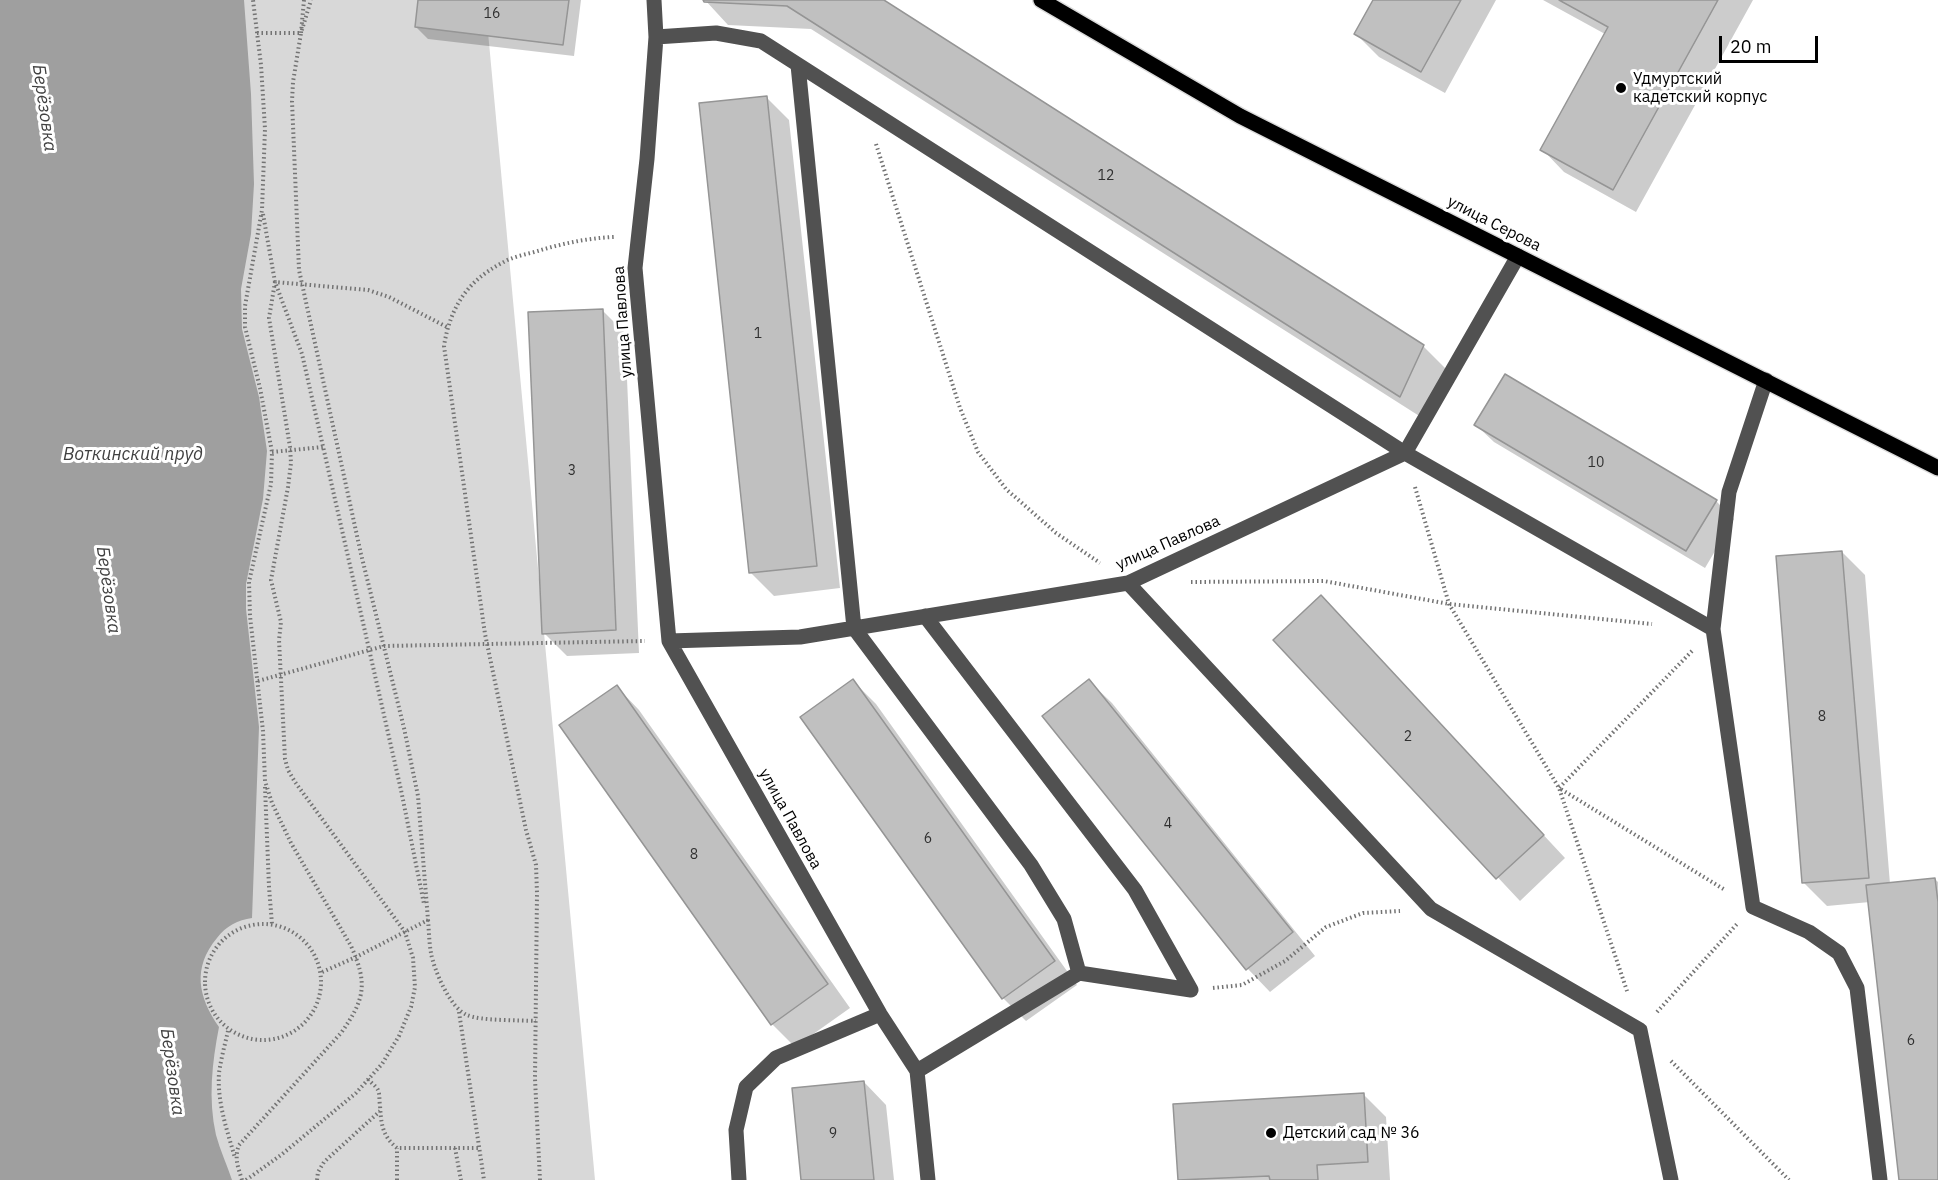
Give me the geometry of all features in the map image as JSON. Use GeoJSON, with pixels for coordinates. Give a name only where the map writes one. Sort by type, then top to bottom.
{"type":"FeatureCollection","features":[{"type":"Feature","properties":{"kind":"main road","name":"улица Серова"},"geometry":{"type":"LineString","coordinates":[[1041,0],[1240,116],[1938,468]]}},
{"type":"Feature","properties":{"kind":"street","name":"улица Павлова"},"geometry":{"type":"LineString","coordinates":[[654,0],[656,37],[635,268],[669,641],[880,1014],[916,1071]]}},
{"type":"Feature","properties":{"kind":"street"},"geometry":{"type":"LineString","coordinates":[[656,37],[716,33],[761,41],[1405,453],[1713,629]]}},
{"type":"Feature","properties":{"kind":"street"},"geometry":{"type":"LineString","coordinates":[[798,65],[854,628],[1031,865],[1064,919],[1079,973]]}},
{"type":"Feature","properties":{"kind":"street"},"geometry":{"type":"LineString","coordinates":[[1405,453],[1518,256]]}},
{"type":"Feature","properties":{"kind":"street"},"geometry":{"type":"LineString","coordinates":[[1766,380],[1729,492],[1713,629],[1753,908],[1809,933],[1839,953],[1857,988],[1880,1180]]}},
{"type":"Feature","properties":{"kind":"street","name":"улица Павлова"},"geometry":{"type":"LineString","coordinates":[[669,641],[800,637],[1128,583],[1405,453]]}},
{"type":"Feature","properties":{"kind":"street"},"geometry":{"type":"LineString","coordinates":[[1128,583],[1431,909],[1640,1030],[1671,1180]]}},
{"type":"Feature","properties":{"kind":"street"},"geometry":{"type":"LineString","coordinates":[[925,616],[1136,890],[1191,990]]}},
{"type":"Feature","properties":{"kind":"street"},"geometry":{"type":"LineString","coordinates":[[928,1180],[916,1071],[1079,973],[1191,990]]}},
{"type":"Feature","properties":{"kind":"street"},"geometry":{"type":"LineString","coordinates":[[739,1180],[736,1130],[746,1087],[777,1058],[880,1014]]}},
{"type":"Feature","properties":{"kind":"path"},"geometry":{"type":"LineString","coordinates":[[253,0],[265,129],[262,210],[248,282],[245,327],[260,388],[272,453],[271,484],[249,582],[250,616],[263,731],[272,924]]}},
{"type":"Feature","properties":{"kind":"path"},"geometry":{"type":"LineString","coordinates":[[304,0],[292,101],[299,270],[418,796],[431,953],[439,976],[459,1010],[472,1017],[536,1022]]}},
{"type":"Feature","properties":{"kind":"path"},"geometry":{"type":"LineString","coordinates":[[301,33],[311,0]]}},
{"type":"Feature","properties":{"kind":"path"},"geometry":{"type":"LineString","coordinates":[[257,33],[301,33]]}},
{"type":"Feature","properties":{"kind":"path"},"geometry":{"type":"LineString","coordinates":[[865,108],[960,408],[978,452],[1006,489],[1056,533],[1128,583]]}},
{"type":"Feature","properties":{"kind":"path"},"geometry":{"type":"LineString","coordinates":[[262,210],[275,282],[302,354],[428,920]]}},
{"type":"Feature","properties":{"kind":"path"},"geometry":{"type":"LineString","coordinates":[[540,1180],[535,1079],[536,865],[524,821],[488,644],[444,346],[447,327],[454,309],[466,291],[482,276],[503,262],[565,243],[600,237],[638,236]]}},
{"type":"Feature","properties":{"kind":"path"},"geometry":{"type":"LineString","coordinates":[[275,282],[368,290],[389,297],[447,327]]}},
{"type":"Feature","properties":{"kind":"path"},"geometry":{"type":"LineString","coordinates":[[228,1030],[219,1073],[220,1098],[223,1119],[244,1180],[281,1155],[356,1093],[368,1080],[382,1064],[399,1036],[411,1007],[415,987],[414,958],[405,932],[295,782],[285,759],[280,622],[271,580],[291,463],[269,318],[275,282]]}},
{"type":"Feature","properties":{"kind":"path"},"geometry":{"type":"LineString","coordinates":[[272,453],[323,447]]}},
{"type":"Feature","properties":{"kind":"path"},"geometry":{"type":"LineString","coordinates":[[1405,453],[1449,604],[1559,788],[1640,1030],[1789,1180]]}},
{"type":"Feature","properties":{"kind":"path"},"geometry":{"type":"LineString","coordinates":[[1186,582],[1324,581],[1449,604],[1656,624]]}},
{"type":"Feature","properties":{"kind":"path"},"geometry":{"type":"LineString","coordinates":[[1559,788],[1713,629]]}},
{"type":"Feature","properties":{"kind":"path"},"geometry":{"type":"LineString","coordinates":[[258,681],[384,646],[669,641]]}},
{"type":"Feature","properties":{"kind":"path"},"geometry":{"type":"LineString","coordinates":[[237,1164],[236,1153],[239,1145],[341,1033],[353,1016],[361,999],[363,980],[351,946],[291,843],[272,803],[265,781]]}},
{"type":"Feature","properties":{"kind":"path"},"geometry":{"type":"LineString","coordinates":[[1559,788],[1753,908],[1640,1030]]}},
{"type":"Feature","properties":{"kind":"path"},"geometry":{"type":"LineString","coordinates":[[1191,990],[1242,986],[1285,961],[1326,927],[1363,913],[1431,909]]}},
{"type":"Feature","properties":{"kind":"path"},"geometry":{"type":"LineString","coordinates":[[320,973],[428,920]]}},
{"type":"Feature","properties":{"kind":"path"},"geometry":{"type":"LineString","coordinates":[[256,923],[286,928],[298,936],[315,954],[320,973],[320,994],[314,1008],[305,1019],[283,1036],[267,1041],[236,1035],[228,1030],[214,1012],[206,984],[207,965],[211,952],[234,930],[256,923]]}},
{"type":"Feature","properties":{"kind":"path"},"geometry":{"type":"LineString","coordinates":[[459,1010],[484,1180]]}},
{"type":"Feature","properties":{"kind":"path"},"geometry":{"type":"LineString","coordinates":[[368,1080],[377,1088],[380,1123],[390,1142],[397,1148],[479,1148]]}},
{"type":"Feature","properties":{"kind":"path"},"geometry":{"type":"LineString","coordinates":[[317,1180],[318,1172],[324,1162],[380,1110]]}},
{"type":"Feature","properties":{"kind":"path"},"geometry":{"type":"LineString","coordinates":[[397,1148],[397,1180]]}},
{"type":"Feature","properties":{"kind":"path"},"geometry":{"type":"LineString","coordinates":[[455,1148],[461,1180]]}},
{"type":"Feature","properties":{"kind":"shaded area"},"geometry":{"type":"Polygon","coordinates":[[[0,0],[485,0],[595,1180],[0,1180],[0,0]]]}},
{"type":"Feature","properties":{"kind":"water","name":"Воткинский пруд"},"geometry":{"type":"Polygon","coordinates":[[[0,0],[244,0],[251,94],[254,184],[251,234],[241,289],[242,329],[259,397],[267,451],[263,499],[246,584],[246,609],[259,727],[252,918],[242,920],[224,930],[209,949],[201,971],[206,1005],[219,1027],[214,1054],[212,1108],[219,1146],[232,1180],[0,1180],[0,0]]]}},
{"type":"Feature","properties":{"kind":"building"},"geometry":{"type":"Polygon","coordinates":[[[418,0],[569,0],[563,45],[415,27],[418,0]]]}},
{"type":"Feature","properties":{"kind":"building"},"geometry":{"type":"Polygon","coordinates":[[[703,0],[884,0],[1424,345],[1400,397],[787,6],[704,2],[703,0]]]}},
{"type":"Feature","properties":{"kind":"building"},"geometry":{"type":"Polygon","coordinates":[[[1373,0],[1461,0],[1421,72],[1354,34],[1373,0]]]}},
{"type":"Feature","properties":{"kind":"building","name":"Удмуртский кадетский корпус"},"geometry":{"type":"Polygon","coordinates":[[[1559,0],[1718,0],[1613,190],[1540,150],[1608,27],[1559,0]]]}},
{"type":"Feature","properties":{"kind":"building"},"geometry":{"type":"Polygon","coordinates":[[[767,96],[817,566],[749,573],[699,103],[767,96]]]}},
{"type":"Feature","properties":{"kind":"building"},"geometry":{"type":"Polygon","coordinates":[[[603,309],[616,630],[542,634],[528,312],[603,309]]]}},
{"type":"Feature","properties":{"kind":"building"},"geometry":{"type":"Polygon","coordinates":[[[1505,374],[1717,500],[1686,551],[1474,425],[1505,374]]]}},
{"type":"Feature","properties":{"kind":"building"},"geometry":{"type":"Polygon","coordinates":[[[1842,551],[1869,878],[1802,883],[1776,556],[1842,551]]]}},
{"type":"Feature","properties":{"kind":"building"},"geometry":{"type":"Polygon","coordinates":[[[1321,595],[1544,835],[1496,879],[1273,640],[1321,595]]]}},
{"type":"Feature","properties":{"kind":"building"},"geometry":{"type":"Polygon","coordinates":[[[853,679],[1055,961],[1002,999],[800,717],[853,679]]]}},
{"type":"Feature","properties":{"kind":"building"},"geometry":{"type":"Polygon","coordinates":[[[1089,679],[1293,932],[1246,970],[1042,716],[1089,679]]]}},
{"type":"Feature","properties":{"kind":"building"},"geometry":{"type":"Polygon","coordinates":[[[617,685],[828,984],[771,1025],[559,725],[617,685]]]}},
{"type":"Feature","properties":{"kind":"building"},"geometry":{"type":"Polygon","coordinates":[[[1935,878],[1938,902],[1938,1180],[1899,1180],[1866,885],[1935,878]]]}},
{"type":"Feature","properties":{"kind":"building"},"geometry":{"type":"Polygon","coordinates":[[[864,1081],[874,1180],[801,1180],[792,1088],[864,1081]]]}},
{"type":"Feature","properties":{"kind":"building","name":"Детский сад № 36"},"geometry":{"type":"Polygon","coordinates":[[[1364,1093],[1368,1162],[1317,1165],[1318,1180],[1270,1180],[1269,1176],[1178,1180],[1173,1104],[1364,1093]]]}},
{"type":"Feature","properties":{"kind":"place","name":"Удмуртский кадетский корпус"},"geometry":{"type":"Point","coordinates":[1621,88]}},
{"type":"Feature","properties":{"kind":"place","name":"Детский сад № 36"},"geometry":{"type":"Point","coordinates":[1271,1133]}},
{"type":"Feature","properties":{"kind":"water label","name":"Берёзовка"},"geometry":{"type":"Point","coordinates":[44,108]}},
{"type":"Feature","properties":{"kind":"water label","name":"Берёзовка"},"geometry":{"type":"Point","coordinates":[108,590]}},
{"type":"Feature","properties":{"kind":"water label","name":"Берёзовка"},"geometry":{"type":"Point","coordinates":[172,1072]}}]}
